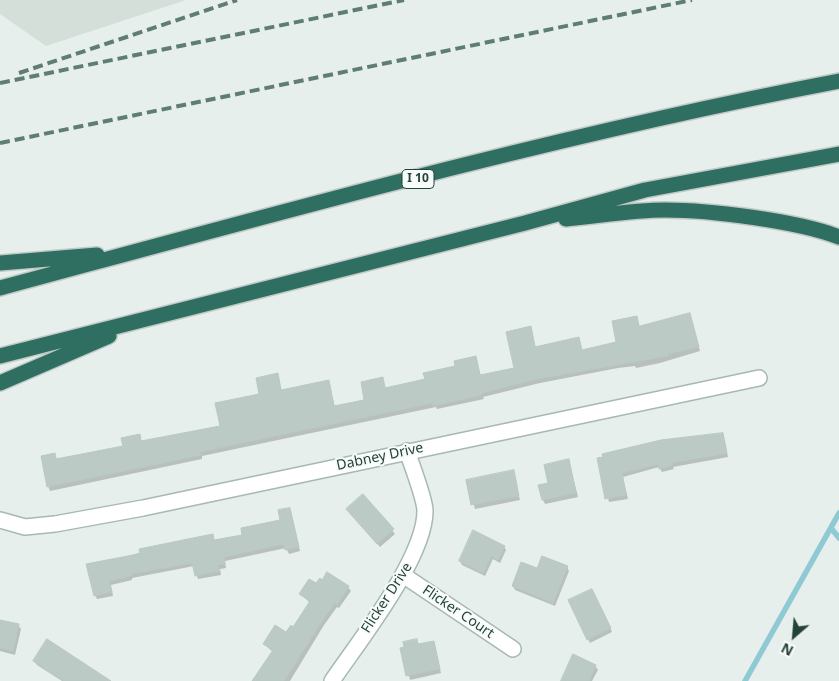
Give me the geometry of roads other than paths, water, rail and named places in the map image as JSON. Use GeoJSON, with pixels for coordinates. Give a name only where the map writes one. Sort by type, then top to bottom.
{"type":"FeatureCollection","features":[{"type":"Feature","properties":{"kind":"highway","name":"I 10"},"geometry":{"type":"LineString","coordinates":[[0,288],[524,151],[736,101],[839,81]]}},
{"type":"Feature","properties":{"kind":"highway"},"geometry":{"type":"LineString","coordinates":[[0,356],[525,223],[645,190],[839,154]]}},
{"type":"Feature","properties":{"kind":"highway"},"geometry":{"type":"LineString","coordinates":[[525,223],[665,210],[720,214],[782,223],[839,237]]}},
{"type":"Feature","properties":{"kind":"highway"},"geometry":{"type":"LineString","coordinates":[[0,263],[136,252]]}},
{"type":"Feature","properties":{"kind":"highway"},"geometry":{"type":"LineString","coordinates":[[0,383],[16,378],[143,320]]}},
{"type":"Feature","properties":{"kind":"street","name":"Dabney Drive"},"geometry":{"type":"LineString","coordinates":[[0,520],[25,527],[55,524],[759,378]]}},
{"type":"Feature","properties":{"kind":"street","name":"Flicker Drive"},"geometry":{"type":"LineString","coordinates":[[332,681],[411,562],[420,538],[425,510],[407,451]]}},
{"type":"Feature","properties":{"kind":"street","name":"Flicker Court"},"geometry":{"type":"LineString","coordinates":[[403,575],[513,649]]}},
{"type":"Feature","properties":{"kind":"waterway"},"geometry":{"type":"LineString","coordinates":[[745,681],[839,513]]}},
{"type":"Feature","properties":{"kind":"waterway"},"geometry":{"type":"LineString","coordinates":[[831,528],[839,538]]}},
{"type":"Feature","properties":{"kind":"railway"},"geometry":{"type":"LineString","coordinates":[[19,73],[237,0]]}},
{"type":"Feature","properties":{"kind":"railway"},"geometry":{"type":"LineString","coordinates":[[0,83],[404,0]]}},
{"type":"Feature","properties":{"kind":"railway"},"geometry":{"type":"LineString","coordinates":[[0,143],[692,0]]}}]}
